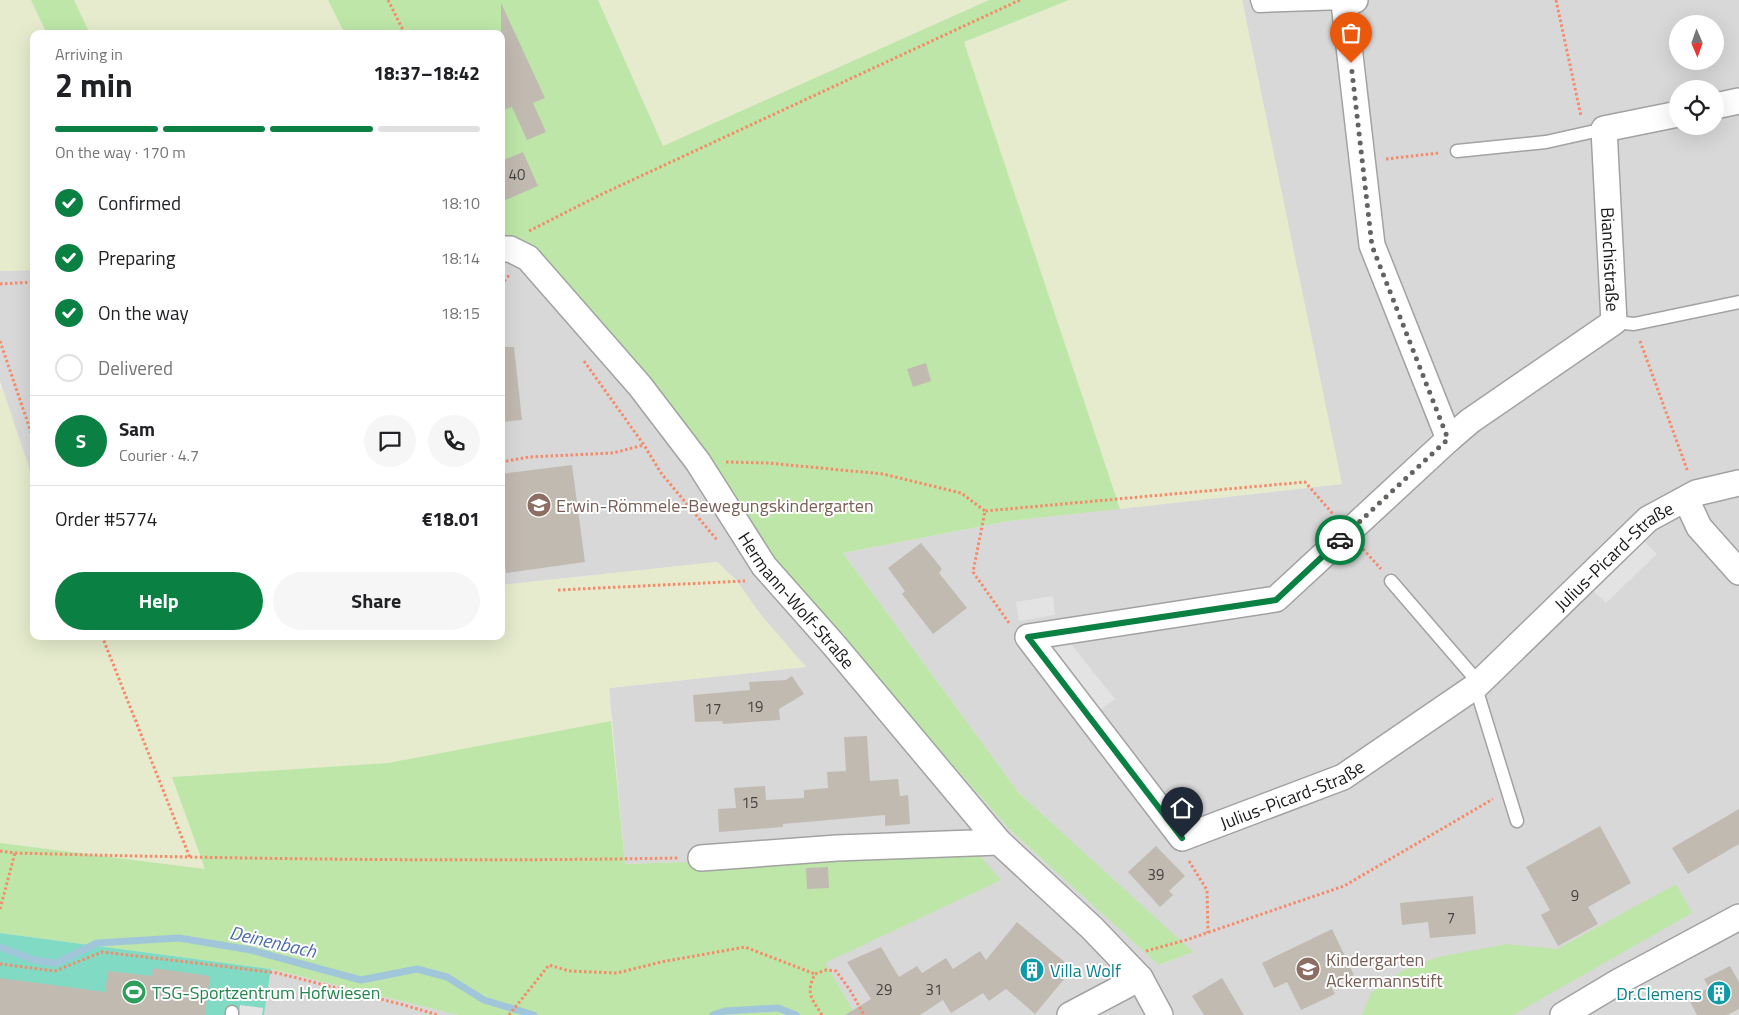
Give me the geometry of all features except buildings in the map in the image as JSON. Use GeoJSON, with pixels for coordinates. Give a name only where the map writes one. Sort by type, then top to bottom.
{"type":"FeatureCollection","features":[{"type":"Feature","properties":{"kind":"street"},"geometry":{"type":"LineString","coordinates":[[1182,838],[1028,637],[1276,600],[1448,439],[1372,246],[1362,162],[1350,2]]}},
{"type":"Feature","properties":{"kind":"street"},"geometry":{"type":"LineString","coordinates":[[1724,104],[1739,101]]}},
{"type":"Feature","properties":{"kind":"street"},"geometry":{"type":"LineString","coordinates":[[1594,131],[1669,116]]}},
{"type":"Feature","properties":{"kind":"street","name":"Bianchistraße"},"geometry":{"type":"LineString","coordinates":[[1448,439],[1470,421],[1624,323],[1594,131]]}},
{"type":"Feature","properties":{"kind":"street","name":"Hermann-Wolf-Straße"},"geometry":{"type":"LineString","coordinates":[[508,256],[528,258],[640,386],[698,462],[764,566],[834,644],[999,842],[1092,928],[1140,978],[1160,1015]]}},
{"type":"Feature","properties":{"kind":"street","name":"Julius-Picard-Straße"},"geometry":{"type":"LineString","coordinates":[[1182,838],[1343,776],[1476,686],[1648,519],[1691,496],[1739,483]]}},
{"type":"Feature","properties":{"kind":"street","name":"Julius-Picard-Straße"},"geometry":{"type":"LineString","coordinates":[[1691,496],[1699,527],[1739,572]]}},
{"type":"Feature","properties":{"kind":"street"},"geometry":{"type":"LineString","coordinates":[[701,858],[837,848],[999,842]]}},
{"type":"Feature","properties":{"kind":"street"},"geometry":{"type":"LineString","coordinates":[[1563,1015],[1618,982],[1739,917]]}},
{"type":"Feature","properties":{"kind":"street"},"geometry":{"type":"LineString","coordinates":[[1070,1015],[1140,978]]}},
{"type":"Feature","properties":{"kind":"lane"},"geometry":{"type":"LineString","coordinates":[[1257,0],[1258,6],[1350,2]]}},
{"type":"Feature","properties":{"kind":"lane"},"geometry":{"type":"LineString","coordinates":[[1458,151],[1546,142],[1594,131]]}},
{"type":"Feature","properties":{"kind":"lane"},"geometry":{"type":"LineString","coordinates":[[1624,323],[1739,302]]}},
{"type":"Feature","properties":{"kind":"lane"},"geometry":{"type":"LineString","coordinates":[[1391,581],[1472,675],[1517,821]]}},
{"type":"Feature","properties":{"kind":"path"},"geometry":{"type":"LineString","coordinates":[[388,0],[403,30]]}},
{"type":"Feature","properties":{"kind":"path"},"geometry":{"type":"LineString","coordinates":[[505,268],[508,256],[525,233],[600,195],[1020,0]]}},
{"type":"Feature","properties":{"kind":"path"},"geometry":{"type":"LineString","coordinates":[[1556,0],[1594,131]]}},
{"type":"Feature","properties":{"kind":"path"},"geometry":{"type":"LineString","coordinates":[[1362,162],[1458,151]]}},
{"type":"Feature","properties":{"kind":"path"},"geometry":{"type":"LineString","coordinates":[[0,284],[30,282]]}},
{"type":"Feature","properties":{"kind":"path"},"geometry":{"type":"LineString","coordinates":[[1624,323],[1691,496]]}},
{"type":"Feature","properties":{"kind":"path"},"geometry":{"type":"LineString","coordinates":[[0,341],[30,429]]}},
{"type":"Feature","properties":{"kind":"path"},"geometry":{"type":"LineString","coordinates":[[505,461],[528,457],[613,452],[644,445]]}},
{"type":"Feature","properties":{"kind":"path"},"geometry":{"type":"LineString","coordinates":[[698,462],[768,463],[883,474],[961,494],[985,511],[1305,482],[1391,581]]}},
{"type":"Feature","properties":{"kind":"path"},"geometry":{"type":"LineString","coordinates":[[985,511],[973,572],[1010,626],[1028,637]]}},
{"type":"Feature","properties":{"kind":"path"},"geometry":{"type":"LineString","coordinates":[[558,590],[750,581]]}},
{"type":"Feature","properties":{"kind":"path"},"geometry":{"type":"LineString","coordinates":[[104,640],[190,858]]}},
{"type":"Feature","properties":{"kind":"path"},"geometry":{"type":"LineString","coordinates":[[1145,951],[1186,940],[1344,886],[1507,790]]}},
{"type":"Feature","properties":{"kind":"path"},"geometry":{"type":"LineString","coordinates":[[1182,838],[1184,853],[1207,890],[1208,932]]}},
{"type":"Feature","properties":{"kind":"path"},"geometry":{"type":"LineString","coordinates":[[0,851],[190,858],[420,860],[701,858]]}},
{"type":"Feature","properties":{"kind":"path"},"geometry":{"type":"LineString","coordinates":[[0,909],[15,853]]}},
{"type":"Feature","properties":{"kind":"path"},"geometry":{"type":"LineString","coordinates":[[509,1015],[549,965],[569,971],[617,973],[661,962],[745,947],[815,974],[826,970],[836,971],[850,990],[864,1015]]}},
{"type":"Feature","properties":{"kind":"path"},"geometry":{"type":"LineString","coordinates":[[0,964],[55,971],[102,952],[188,962],[277,973],[438,1015]]}},
{"type":"Feature","properties":{"kind":"path"},"geometry":{"type":"LineString","coordinates":[[815,974],[810,985],[811,996],[822,1015]]}},
{"type":"Feature","properties":{"kind":"shaded area"},"geometry":{"type":"Polygon","coordinates":[[[1242,0],[1739,0],[1739,1015],[856,1015],[824,963],[1000,880],[748,860],[625,864],[609,688],[805,667],[761,615],[736,580],[717,562],[505,585],[505,237],[534,251],[840,637],[1011,831],[1160,965],[1192,952],[1019,793],[843,553],[1009,521],[1341,484],[1242,0]]]}},
{"type":"Feature","properties":{"kind":"shaded area"},"geometry":{"type":"Polygon","coordinates":[[[30,270],[30,471],[0,381],[0,271],[30,270]]]}},
{"type":"Feature","properties":{"kind":"shaded area"},"geometry":{"type":"Polygon","coordinates":[[[1644,541],[1657,554],[1606,603],[1593,590],[1644,541]]]}},
{"type":"Feature","properties":{"kind":"shaded area"},"geometry":{"type":"Polygon","coordinates":[[[1053,596],[1055,615],[1019,621],[1016,602],[1053,596]]]}},
{"type":"Feature","properties":{"kind":"shaded area"},"geometry":{"type":"Polygon","coordinates":[[[1066,638],[1115,699],[1099,711],[1054,649],[1066,638]]]}},
{"type":"Feature","properties":{"kind":"shaded area"},"geometry":{"type":"Polygon","coordinates":[[[271,969],[458,1015],[264,1015],[271,969]]]}},
{"type":"Feature","properties":{"kind":"shaded area"},"geometry":{"type":"Polygon","coordinates":[[[240,1005],[263,1008],[262,1015],[239,1015],[240,1005]]]}},
{"type":"Feature","properties":{"kind":"green space"},"geometry":{"type":"Polygon","coordinates":[[[0,0],[31,0],[45,30],[30,30],[30,270],[0,271],[0,0]]]}},
{"type":"Feature","properties":{"kind":"green space"},"geometry":{"type":"Polygon","coordinates":[[[31,0],[74,0],[88,30],[45,30],[31,0]]]}},
{"type":"Feature","properties":{"kind":"green space"},"geometry":{"type":"Polygon","coordinates":[[[74,0],[328,0],[343,30],[88,30],[74,0]]]}},
{"type":"Feature","properties":{"kind":"green space"},"geometry":{"type":"Polygon","coordinates":[[[328,0],[598,0],[663,146],[989,0],[1069,0],[964,42],[1120,509],[1009,521],[843,553],[1019,793],[1193,952],[1159,965],[1011,831],[840,637],[771,564],[534,251],[505,237],[505,30],[343,30],[328,0]]]}},
{"type":"Feature","properties":{"kind":"green space"},"geometry":{"type":"Polygon","coordinates":[[[598,0],[989,0],[663,147],[598,0]]]}},
{"type":"Feature","properties":{"kind":"green space"},"geometry":{"type":"Polygon","coordinates":[[[1069,0],[1242,0],[1342,484],[1120,509],[964,42],[1069,0]]]}},
{"type":"Feature","properties":{"kind":"green space"},"geometry":{"type":"Polygon","coordinates":[[[0,390],[3,390],[30,471],[30,640],[505,640],[505,585],[717,562],[736,580],[761,615],[806,667],[609,688],[611,721],[388,763],[172,777],[205,869],[0,843],[0,390]]]}},
{"type":"Feature","properties":{"kind":"green space"},"geometry":{"type":"Polygon","coordinates":[[[611,721],[625,864],[977,852],[1001,880],[825,963],[856,1015],[458,1015],[271,969],[0,933],[0,843],[205,869],[172,777],[388,763],[611,721]]]}},
{"type":"Feature","properties":{"kind":"green space"},"geometry":{"type":"Polygon","coordinates":[[[1676,884],[1692,913],[1513,1015],[1362,1015],[1371,993],[1402,971],[1438,957],[1507,944],[1557,949],[1676,884]]]}},
{"type":"Feature","properties":{"kind":"green space","name":"TSG-Sportzentrum Hofwiesen"},"geometry":{"type":"Polygon","coordinates":[[[0,933],[271,969],[264,1015],[0,1015],[0,933]]]}},
{"type":"Feature","properties":{"kind":"waterway","name":"Deinenbach"},"geometry":{"type":"LineString","coordinates":[[0,947],[34,960],[56,963],[97,943],[179,938],[251,950],[361,980],[417,969],[447,977],[484,1000],[534,1015]]}},
{"type":"Feature","properties":{"kind":"waterway","name":"Deinenbach"},"geometry":{"type":"LineString","coordinates":[[713,1015],[725,1011],[778,1008],[796,1015]]}},
{"type":"Feature","properties":{"kind":"way so far"},"geometry":{"type":"LineString","coordinates":[[1340,540],[1448,439],[1372,246],[1351,63]]}},
{"type":"Feature","properties":{"kind":"place","name":"Erwin-Römmele-Bewegungskindergarten"},"geometry":{"type":"Point","coordinates":[539,505]}},
{"type":"Feature","properties":{"kind":"place","name":"Kindergarten Ackermannstift"},"geometry":{"type":"Point","coordinates":[1308,969]}},
{"type":"Feature","properties":{"kind":"place","name":"Villa Wolf"},"geometry":{"type":"Point","coordinates":[1032,970]}},
{"type":"Feature","properties":{"kind":"place","name":"TSG-Sportzentrum Hofwiesen"},"geometry":{"type":"Point","coordinates":[134,992]}},
{"type":"Feature","properties":{"kind":"place","name":"Dr.Clemens"},"geometry":{"type":"Point","coordinates":[1719,993]}},
{"type":"Feature","properties":{"kind":"route"},"geometry":{"type":"LineString","coordinates":[[1182,838],[1028,637],[1276,600],[1340,540]]}}]}
